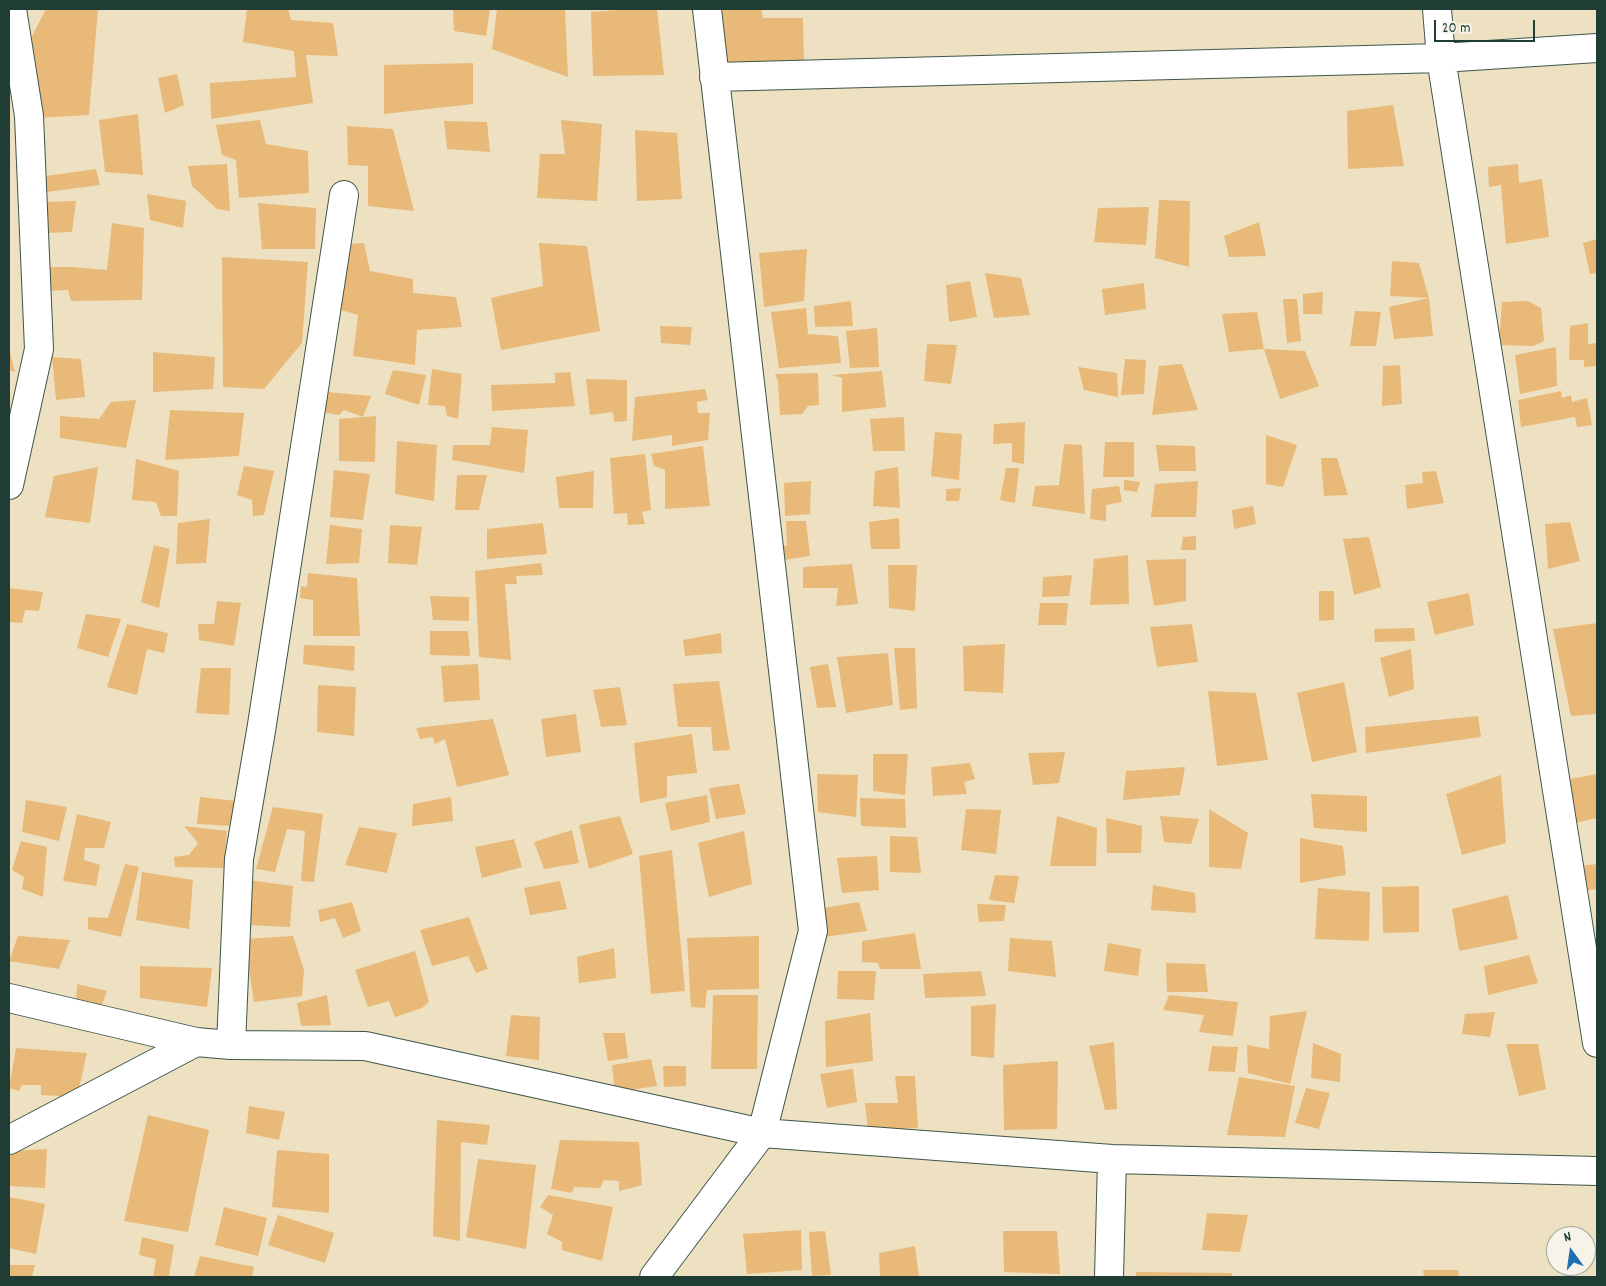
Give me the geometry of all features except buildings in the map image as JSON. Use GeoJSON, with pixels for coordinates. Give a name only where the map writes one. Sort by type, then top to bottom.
{"type":"FeatureCollection","features":[{"type":"Feature","properties":{"kind":"street"},"geometry":{"type":"LineString","coordinates":[[9,486],[39,349],[29,116],[12,9]]}},
{"type":"Feature","properties":{"kind":"street"},"geometry":{"type":"LineString","coordinates":[[654,1277],[762,1132],[812,931],[707,9]]}},
{"type":"Feature","properties":{"kind":"street"},"geometry":{"type":"LineString","coordinates":[[1437,9],[1441,58],[1597,1043]]}},
{"type":"Feature","properties":{"kind":"street"},"geometry":{"type":"LineString","coordinates":[[714,77],[1441,58],[1597,48]]}},
{"type":"Feature","properties":{"kind":"street"},"geometry":{"type":"LineString","coordinates":[[232,1045],[239,859],[261,731],[344,195]]}},
{"type":"Feature","properties":{"kind":"street"},"geometry":{"type":"LineString","coordinates":[[9,998],[196,1042],[232,1045],[365,1046],[762,1132],[1112,1159],[1597,1171]]}},
{"type":"Feature","properties":{"kind":"street"},"geometry":{"type":"LineString","coordinates":[[9,1140],[196,1042]]}},
{"type":"Feature","properties":{"kind":"street"},"geometry":{"type":"LineString","coordinates":[[1109,1277],[1112,1159]]}}]}
